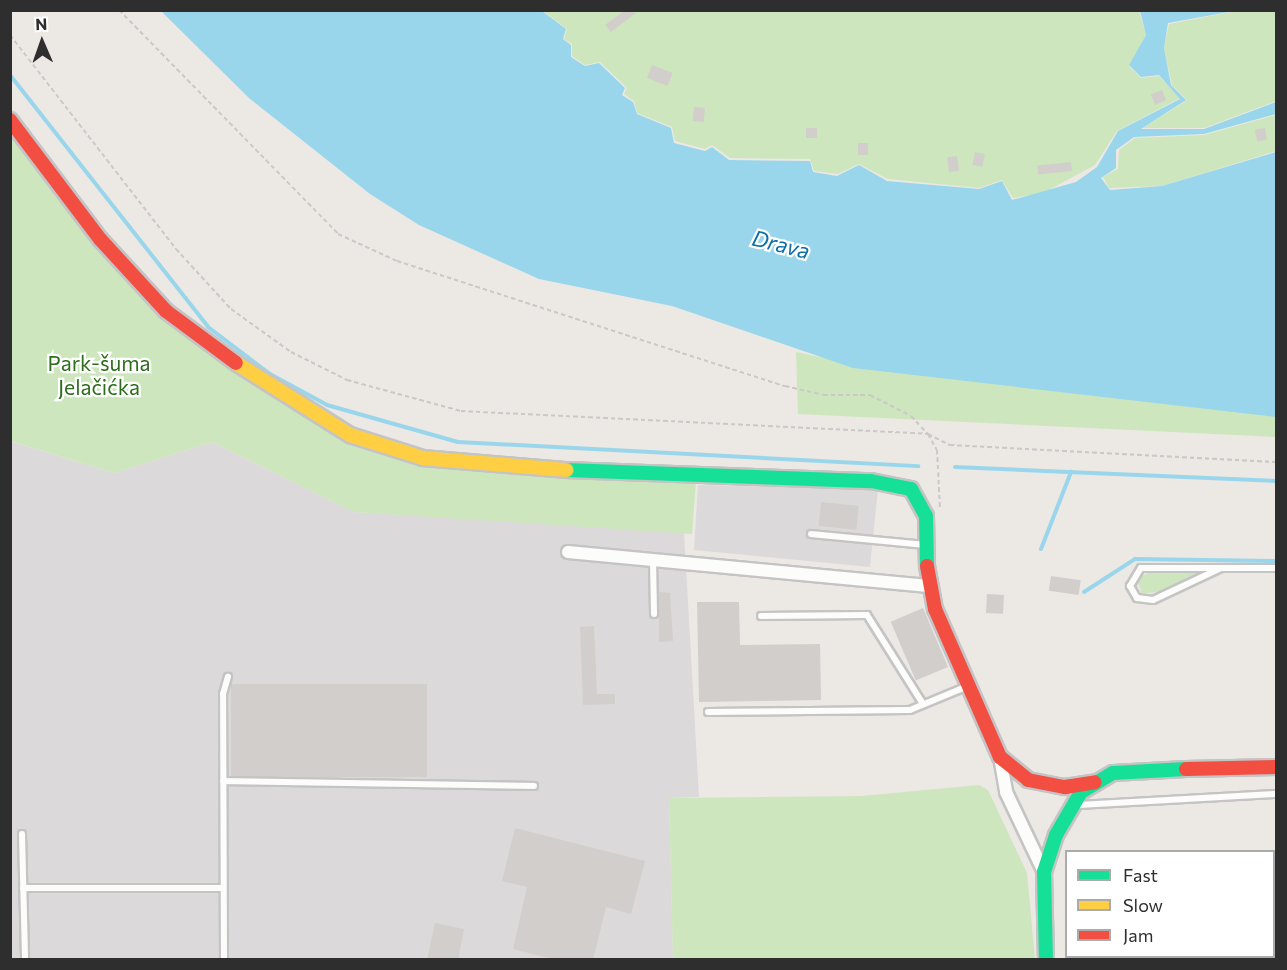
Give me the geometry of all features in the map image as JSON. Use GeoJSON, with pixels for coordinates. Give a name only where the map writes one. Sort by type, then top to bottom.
{"type":"FeatureCollection","features":[{"type":"Feature","properties":{"kind":"street"},"geometry":{"type":"LineString","coordinates":[[10,120],[100,239],[166,311],[275,392],[341,431],[423,458],[504,468],[900,486],[920,501],[929,545],[928,586],[1000,757],[1006,792],[1044,872]]}},
{"type":"Feature","properties":{"kind":"street"},"geometry":{"type":"LineString","coordinates":[[568,552],[928,586]]}},
{"type":"Feature","properties":{"kind":"street"},"geometry":{"type":"LineString","coordinates":[[1000,757],[1028,780],[1065,787],[1095,782],[1132,770],[1276,767]]}},
{"type":"Feature","properties":{"kind":"street"},"geometry":{"type":"LineString","coordinates":[[1046,960],[1044,872],[1071,806],[1095,782]]}},
{"type":"Feature","properties":{"kind":"lane"},"geometry":{"type":"LineString","coordinates":[[811,534],[929,545]]}},
{"type":"Feature","properties":{"kind":"lane"},"geometry":{"type":"LineString","coordinates":[[653,559],[654,614]]}},
{"type":"Feature","properties":{"kind":"lane"},"geometry":{"type":"LineString","coordinates":[[1221,568],[1152,600],[1137,598],[1130,586],[1141,568],[1221,568],[1276,568]]}},
{"type":"Feature","properties":{"kind":"lane"},"geometry":{"type":"LineString","coordinates":[[761,616],[867,615],[923,704]]}},
{"type":"Feature","properties":{"kind":"lane"},"geometry":{"type":"LineString","coordinates":[[224,960],[222,694],[228,677]]}},
{"type":"Feature","properties":{"kind":"lane"},"geometry":{"type":"LineString","coordinates":[[708,712],[910,710],[969,686]]}},
{"type":"Feature","properties":{"kind":"lane"},"geometry":{"type":"LineString","coordinates":[[223,781],[534,786]]}},
{"type":"Feature","properties":{"kind":"lane"},"geometry":{"type":"LineString","coordinates":[[1071,806],[1276,794]]}},
{"type":"Feature","properties":{"kind":"lane"},"geometry":{"type":"LineString","coordinates":[[22,834],[25,960]]}},
{"type":"Feature","properties":{"kind":"lane"},"geometry":{"type":"LineString","coordinates":[[23,888],[223,888]]}},
{"type":"Feature","properties":{"kind":"path"},"geometry":{"type":"LineString","coordinates":[[119,10],[311,211],[362,249],[785,386],[824,395],[870,395],[911,416],[928,434],[937,450],[941,519]]}},
{"type":"Feature","properties":{"kind":"path"},"geometry":{"type":"LineString","coordinates":[[10,34],[176,249],[231,309],[291,352],[347,380],[461,411],[928,434],[950,445],[1276,462]]}},
{"type":"Feature","properties":{"kind":"shaded area"},"geometry":{"type":"Polygon","coordinates":[[[10,441],[114,473],[212,442],[354,512],[684,532],[699,797],[669,798],[673,959],[11,959],[10,441]]]}},
{"type":"Feature","properties":{"kind":"shaded area"},"geometry":{"type":"Polygon","coordinates":[[[698,485],[878,489],[870,567],[694,550],[698,485]]]}},
{"type":"Feature","properties":{"kind":"green space"},"geometry":{"type":"Polygon","coordinates":[[[543,11],[1139,11],[1146,35],[1129,66],[1141,78],[1159,76],[1180,98],[1117,131],[1095,165],[1043,193],[1013,198],[1002,180],[979,188],[888,179],[859,164],[838,174],[814,171],[810,159],[730,158],[712,145],[705,149],[675,141],[672,127],[637,113],[634,101],[624,94],[627,88],[600,62],[585,65],[572,56],[572,44],[564,39],[567,29],[543,11]]]}},
{"type":"Feature","properties":{"kind":"green space"},"geometry":{"type":"Polygon","coordinates":[[[1236,11],[1276,11],[1276,101],[1204,128],[1143,128],[1187,100],[1172,85],[1164,48],[1169,24],[1236,11]]]}},
{"type":"Feature","properties":{"kind":"green space"},"geometry":{"type":"Polygon","coordinates":[[[1276,115],[1276,151],[1162,186],[1109,188],[1103,177],[1118,169],[1119,150],[1135,138],[1204,135],[1276,115]]]}},
{"type":"Feature","properties":{"kind":"green space","name":"Park-šuma Jelačićka"},"geometry":{"type":"Polygon","coordinates":[[[10,122],[169,320],[383,452],[696,482],[692,534],[354,512],[212,442],[114,473],[11,441],[10,122]]]}},
{"type":"Feature","properties":{"kind":"green space"},"geometry":{"type":"Polygon","coordinates":[[[796,352],[881,370],[1276,416],[1276,437],[798,414],[796,352]]]}},
{"type":"Feature","properties":{"kind":"green space"},"geometry":{"type":"Polygon","coordinates":[[[1152,571],[1198,573],[1174,589],[1142,594],[1137,579],[1152,571]]]}},
{"type":"Feature","properties":{"kind":"green space"},"geometry":{"type":"Polygon","coordinates":[[[979,785],[988,790],[1027,873],[1035,959],[673,959],[669,798],[861,796],[979,785]]]}},
{"type":"Feature","properties":{"kind":"water","name":"Drava"},"geometry":{"type":"Polygon","coordinates":[[[161,11],[542,11],[566,29],[563,39],[571,45],[571,57],[585,66],[599,63],[625,88],[622,95],[633,102],[637,114],[671,128],[674,143],[705,151],[712,147],[729,160],[810,161],[813,172],[837,176],[859,165],[887,181],[979,189],[1002,181],[1012,200],[1076,182],[1097,167],[1118,131],[1180,99],[1159,75],[1141,77],[1129,65],[1146,35],[1140,11],[1234,11],[1168,23],[1164,48],[1171,85],[1186,100],[1141,129],[1204,129],[1276,102],[1276,114],[1204,134],[1134,137],[1116,150],[1116,168],[1101,178],[1110,190],[1162,186],[1276,152],[1276,417],[853,368],[672,306],[539,279],[419,225],[370,194],[249,98],[161,11]]]}},
{"type":"Feature","properties":{"kind":"building"},"geometry":{"type":"Polygon","coordinates":[[[625,10],[636,13],[611,32],[605,25],[625,10]]]}},
{"type":"Feature","properties":{"kind":"building"},"geometry":{"type":"Polygon","coordinates":[[[652,65],[673,73],[668,86],[647,78],[652,65]]]}},
{"type":"Feature","properties":{"kind":"building"},"geometry":{"type":"Polygon","coordinates":[[[1162,90],[1166,100],[1155,105],[1151,94],[1162,90]]]}},
{"type":"Feature","properties":{"kind":"building"},"geometry":{"type":"Polygon","coordinates":[[[694,107],[705,108],[704,122],[693,121],[694,107]]]}},
{"type":"Feature","properties":{"kind":"building"},"geometry":{"type":"Polygon","coordinates":[[[806,128],[817,128],[817,138],[806,138],[806,128]]]}},
{"type":"Feature","properties":{"kind":"building"},"geometry":{"type":"Polygon","coordinates":[[[1265,128],[1267,140],[1257,141],[1255,130],[1265,128]]]}},
{"type":"Feature","properties":{"kind":"building"},"geometry":{"type":"Polygon","coordinates":[[[858,143],[868,143],[868,155],[858,155],[858,143]]]}},
{"type":"Feature","properties":{"kind":"building"},"geometry":{"type":"Polygon","coordinates":[[[975,152],[985,154],[982,167],[973,165],[975,152]]]}},
{"type":"Feature","properties":{"kind":"building"},"geometry":{"type":"Polygon","coordinates":[[[957,156],[959,171],[949,172],[947,157],[957,156]]]}},
{"type":"Feature","properties":{"kind":"building"},"geometry":{"type":"Polygon","coordinates":[[[1071,162],[1072,171],[1038,175],[1037,166],[1071,162]]]}},
{"type":"Feature","properties":{"kind":"building"},"geometry":{"type":"Polygon","coordinates":[[[821,502],[859,506],[856,530],[818,526],[821,502]]]}},
{"type":"Feature","properties":{"kind":"building"},"geometry":{"type":"Polygon","coordinates":[[[1051,576],[1081,580],[1079,595],[1049,591],[1051,576]]]}},
{"type":"Feature","properties":{"kind":"building"},"geometry":{"type":"Polygon","coordinates":[[[659,592],[670,593],[673,641],[659,642],[659,592]]]}},
{"type":"Feature","properties":{"kind":"building"},"geometry":{"type":"Polygon","coordinates":[[[987,594],[1004,595],[1003,614],[986,613],[987,594]]]}},
{"type":"Feature","properties":{"kind":"building"},"geometry":{"type":"Polygon","coordinates":[[[697,602],[739,602],[740,645],[820,644],[821,700],[699,702],[697,602]]]}},
{"type":"Feature","properties":{"kind":"building"},"geometry":{"type":"Polygon","coordinates":[[[923,608],[948,667],[916,681],[891,622],[923,608]]]}},
{"type":"Feature","properties":{"kind":"building"},"geometry":{"type":"Polygon","coordinates":[[[594,626],[597,694],[615,694],[615,704],[583,705],[580,627],[594,626]]]}},
{"type":"Feature","properties":{"kind":"building"},"geometry":{"type":"Polygon","coordinates":[[[231,684],[427,684],[427,777],[231,777],[231,684]]]}},
{"type":"Feature","properties":{"kind":"building"},"geometry":{"type":"Polygon","coordinates":[[[515,828],[645,861],[631,914],[606,907],[593,960],[557,960],[513,949],[527,887],[502,881],[515,828]]]}},
{"type":"Feature","properties":{"kind":"building"},"geometry":{"type":"Polygon","coordinates":[[[435,923],[464,929],[458,960],[427,960],[435,923]]]}},
{"type":"Feature","properties":{"kind":"waterway"},"geometry":{"type":"LineString","coordinates":[[10,75],[208,327],[270,374],[327,405],[458,442],[918,466]]}},
{"type":"Feature","properties":{"kind":"waterway"},"geometry":{"type":"LineString","coordinates":[[955,467],[1276,481]]}},
{"type":"Feature","properties":{"kind":"waterway"},"geometry":{"type":"LineString","coordinates":[[1041,549],[1071,472]]}},
{"type":"Feature","properties":{"kind":"waterway"},"geometry":{"type":"LineString","coordinates":[[1084,592],[1135,559],[1276,561]]}},
{"type":"Feature","properties":{"kind":"traffic: fast"},"geometry":{"type":"LineString","coordinates":[[566,470],[871,481],[911,489],[926,516],[927,566]]}},
{"type":"Feature","properties":{"kind":"traffic: fast"},"geometry":{"type":"LineString","coordinates":[[1046,960],[1044,872],[1056,835],[1081,792],[1113,773],[1186,769]]}},
{"type":"Feature","properties":{"kind":"traffic: slow"},"geometry":{"type":"LineString","coordinates":[[236,363],[350,435],[423,458],[566,470]]}},
{"type":"Feature","properties":{"kind":"traffic: jam"},"geometry":{"type":"LineString","coordinates":[[10,120],[100,239],[166,311],[236,363]]}},
{"type":"Feature","properties":{"kind":"traffic: jam"},"geometry":{"type":"LineString","coordinates":[[927,566],[935,609],[1000,757],[1028,780],[1065,787],[1095,782]]}},
{"type":"Feature","properties":{"kind":"traffic: jam"},"geometry":{"type":"LineString","coordinates":[[1186,769],[1276,767]]}}]}
